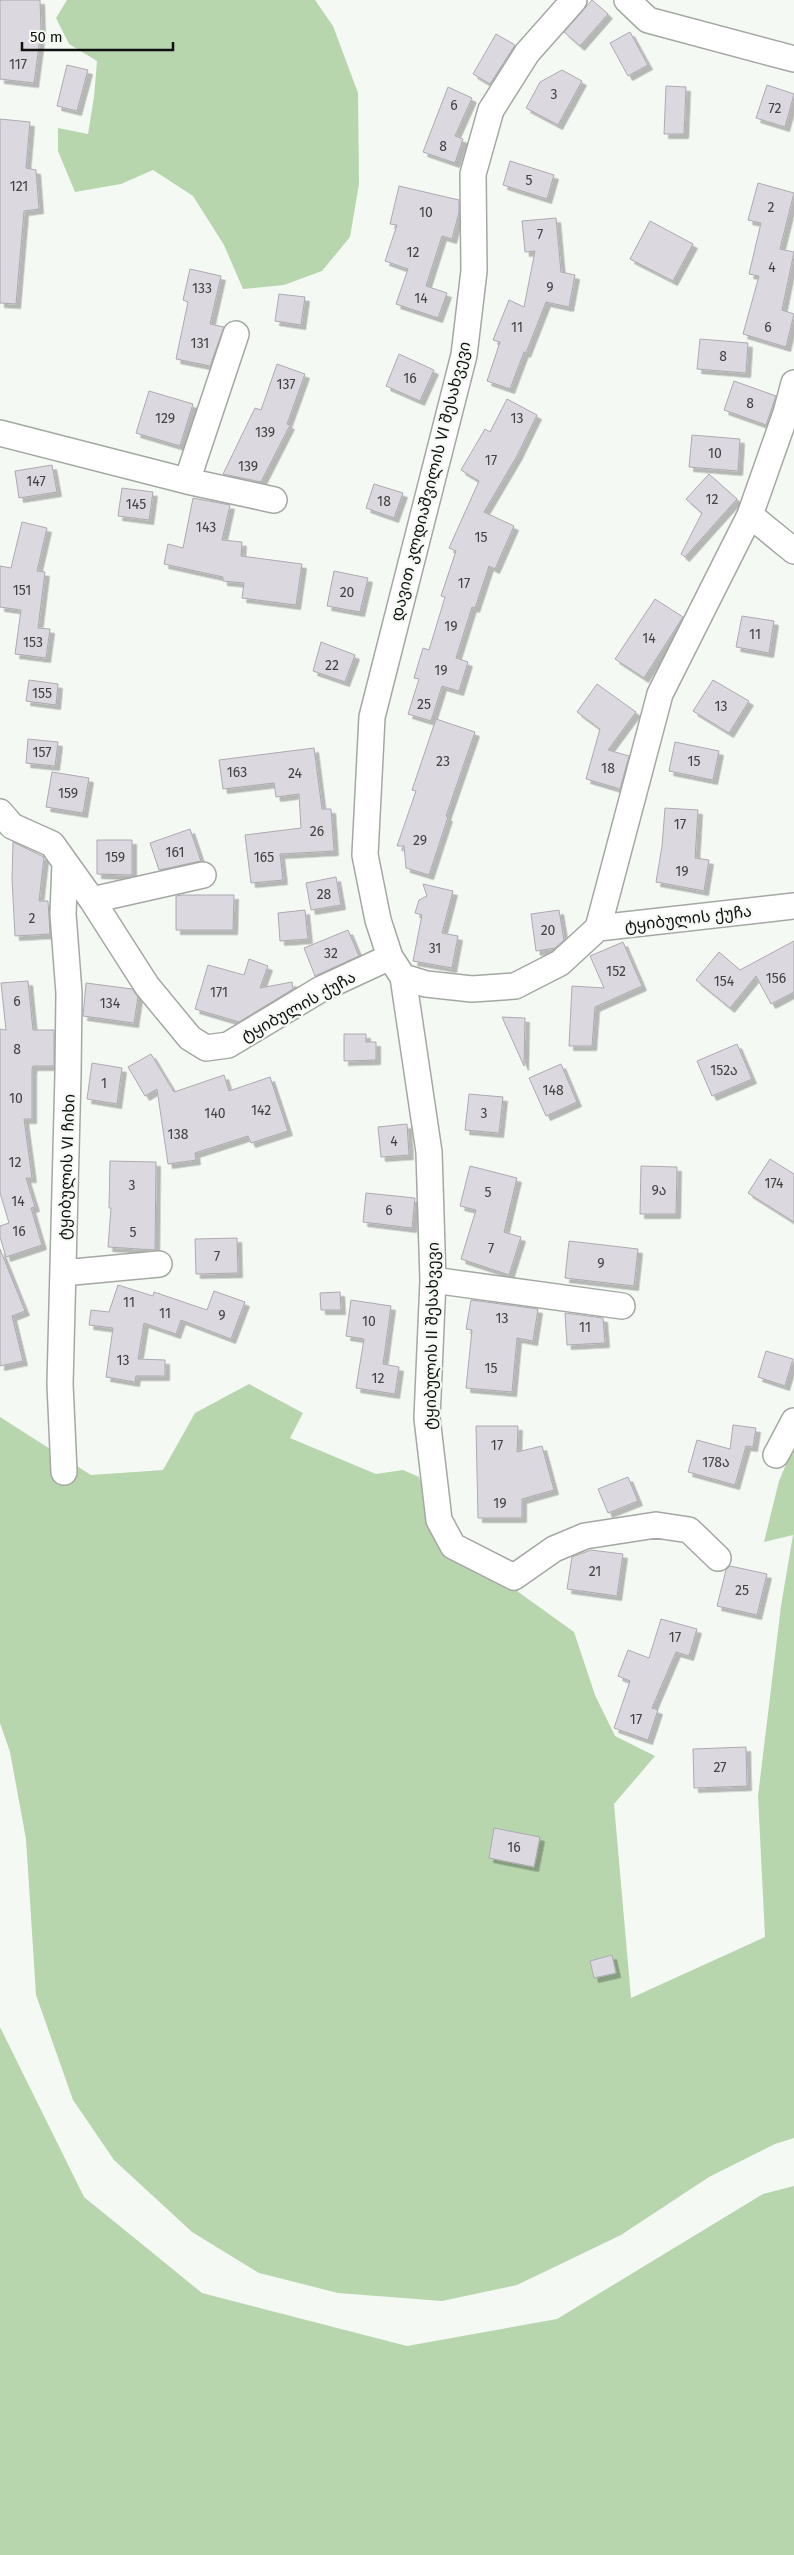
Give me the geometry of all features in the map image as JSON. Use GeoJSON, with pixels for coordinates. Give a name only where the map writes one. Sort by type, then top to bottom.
{"type":"FeatureCollection","features":[{"type":"Feature","properties":{"kind":"street","name":"დავით კლდიაშვილის VI შესახვევი"},"geometry":{"type":"LineString","coordinates":[[397,967],[378,920],[365,854],[372,717],[464,355],[474,271],[473,174],[491,110],[527,53],[574,0]]}},
{"type":"Feature","properties":{"kind":"street"},"geometry":{"type":"LineString","coordinates":[[627,0],[648,20],[794,59]]}},
{"type":"Feature","properties":{"kind":"street"},"geometry":{"type":"LineString","coordinates":[[187,481],[236,334]]}},
{"type":"Feature","properties":{"kind":"street"},"geometry":{"type":"LineString","coordinates":[[397,967],[426,984],[472,989],[515,986],[560,963],[598,928],[660,694],[750,515],[786,413],[794,383]]}},
{"type":"Feature","properties":{"kind":"street"},"geometry":{"type":"LineString","coordinates":[[0,433],[187,481],[274,500]]}},
{"type":"Feature","properties":{"kind":"street"},"geometry":{"type":"LineString","coordinates":[[750,515],[794,551]]}},
{"type":"Feature","properties":{"kind":"street","name":"ტყიბულის ქუჩა"},"geometry":{"type":"LineString","coordinates":[[0,812],[12,826],[52,844],[92,900],[146,986],[190,1038],[206,1048],[228,1045],[321,989],[397,967]]}},
{"type":"Feature","properties":{"kind":"street","name":"ტყიბულის VI ჩიხი"},"geometry":{"type":"LineString","coordinates":[[64,1472],[60,1384],[69,993],[63,914],[65,862]]}},
{"type":"Feature","properties":{"kind":"street"},"geometry":{"type":"LineString","coordinates":[[92,900],[203,875]]}},
{"type":"Feature","properties":{"kind":"street","name":"ტყიბულის ქუჩა"},"geometry":{"type":"LineString","coordinates":[[598,928],[794,906]]}},
{"type":"Feature","properties":{"kind":"street","name":"ტყიბულის II შესახვევი"},"geometry":{"type":"LineString","coordinates":[[397,967],[429,1152],[433,1280],[426,1418],[439,1520],[454,1546],[514,1577],[554,1549],[585,1536],[656,1525],[689,1530],[718,1558]]}},
{"type":"Feature","properties":{"kind":"street"},"geometry":{"type":"LineString","coordinates":[[63,1273],[159,1264]]}},
{"type":"Feature","properties":{"kind":"street"},"geometry":{"type":"LineString","coordinates":[[433,1280],[622,1306]]}},
{"type":"Feature","properties":{"kind":"street"},"geometry":{"type":"LineString","coordinates":[[776,1455],[794,1421]]}},
{"type":"Feature","properties":{"kind":"green space"},"geometry":{"type":"Polygon","coordinates":[[[67,0],[315,0],[333,26],[358,93],[359,184],[350,237],[322,271],[284,285],[243,289],[224,245],[193,196],[153,170],[121,184],[75,192],[58,151],[58,128],[88,134],[97,61],[69,44],[56,18],[67,0]]]}},
{"type":"Feature","properties":{"kind":"green space"},"geometry":{"type":"Polygon","coordinates":[[[249,1384],[303,1413],[290,1438],[376,1474],[403,1470],[419,1477],[446,1550],[499,1578],[574,1632],[595,1695],[615,1736],[655,1756],[614,1804],[631,1998],[765,1937],[758,1796],[781,1606],[793,1535],[764,1542],[779,1481],[794,1445],[794,2138],[775,2144],[709,2177],[621,2235],[517,2285],[442,2301],[338,2293],[259,2273],[192,2232],[114,2160],[73,2100],[36,1995],[26,1839],[10,1752],[0,1723],[0,1417],[91,1475],[163,1470],[195,1413],[249,1384]]]}},
{"type":"Feature","properties":{"kind":"green space"},"geometry":{"type":"Polygon","coordinates":[[[0,2027],[84,2197],[202,2293],[407,2346],[557,2319],[763,2194],[794,2186],[794,2555],[0,2555],[0,2027]]]}},
{"type":"Feature","properties":{"kind":"building"},"geometry":{"type":"Polygon","coordinates":[[[0,0],[40,0],[41,31],[34,83],[0,79],[0,0]]]}},
{"type":"Feature","properties":{"kind":"building"},"geometry":{"type":"Polygon","coordinates":[[[592,0],[608,14],[580,46],[564,32],[592,0]]]}},
{"type":"Feature","properties":{"kind":"building"},"geometry":{"type":"Polygon","coordinates":[[[630,32],[648,65],[628,76],[610,43],[630,32]]]}},
{"type":"Feature","properties":{"kind":"building"},"geometry":{"type":"Polygon","coordinates":[[[496,34],[515,45],[490,84],[473,74],[496,34]]]}},
{"type":"Feature","properties":{"kind":"building"},"geometry":{"type":"Polygon","coordinates":[[[67,65],[88,70],[77,111],[57,106],[67,65]]]}},
{"type":"Feature","properties":{"kind":"building"},"geometry":{"type":"Polygon","coordinates":[[[562,70],[582,81],[558,125],[526,108],[540,82],[562,70]]]}},
{"type":"Feature","properties":{"kind":"building"},"geometry":{"type":"Polygon","coordinates":[[[767,85],[794,94],[785,127],[756,118],[767,85]]]}},
{"type":"Feature","properties":{"kind":"building"},"geometry":{"type":"Polygon","coordinates":[[[666,86],[686,87],[684,134],[664,134],[666,86]]]}},
{"type":"Feature","properties":{"kind":"building"},"geometry":{"type":"Polygon","coordinates":[[[448,87],[472,98],[455,136],[463,139],[455,163],[423,152],[448,87]]]}},
{"type":"Feature","properties":{"kind":"building"},"geometry":{"type":"Polygon","coordinates":[[[0,119],[30,122],[26,168],[36,170],[39,209],[24,211],[16,304],[0,303],[0,119]]]}},
{"type":"Feature","properties":{"kind":"building"},"geometry":{"type":"Polygon","coordinates":[[[510,161],[554,175],[547,199],[503,185],[510,161]]]}},
{"type":"Feature","properties":{"kind":"building"},"geometry":{"type":"Polygon","coordinates":[[[758,183],[794,193],[780,249],[794,252],[782,310],[794,314],[786,347],[743,334],[759,276],[749,274],[761,223],[748,220],[758,183]]]}},
{"type":"Feature","properties":{"kind":"building"},"geometry":{"type":"Polygon","coordinates":[[[399,186],[459,200],[459,212],[452,239],[442,236],[426,286],[447,293],[438,318],[396,304],[408,269],[385,261],[397,225],[390,224],[399,186]]]}},
{"type":"Feature","properties":{"kind":"building"},"geometry":{"type":"Polygon","coordinates":[[[556,218],[561,272],[575,275],[569,307],[546,302],[510,389],[487,381],[500,342],[493,340],[509,300],[524,307],[535,251],[525,252],[522,221],[556,218]]]}},
{"type":"Feature","properties":{"kind":"building"},"geometry":{"type":"Polygon","coordinates":[[[650,221],[693,244],[673,281],[630,259],[650,221]]]}},
{"type":"Feature","properties":{"kind":"building"},"geometry":{"type":"Polygon","coordinates":[[[190,269],[221,276],[210,324],[224,327],[210,366],[176,359],[188,302],[183,300],[190,269]]]}},
{"type":"Feature","properties":{"kind":"building"},"geometry":{"type":"Polygon","coordinates":[[[279,294],[305,297],[301,325],[275,321],[279,294]]]}},
{"type":"Feature","properties":{"kind":"building"},"geometry":{"type":"Polygon","coordinates":[[[700,339],[748,343],[746,373],[697,369],[700,339]]]}},
{"type":"Feature","properties":{"kind":"building"},"geometry":{"type":"Polygon","coordinates":[[[399,354],[434,370],[420,401],[386,386],[399,354]]]}},
{"type":"Feature","properties":{"kind":"building"},"geometry":{"type":"Polygon","coordinates":[[[277,364],[305,374],[287,424],[290,425],[261,482],[223,474],[255,408],[261,410],[277,364]]]}},
{"type":"Feature","properties":{"kind":"building"},"geometry":{"type":"Polygon","coordinates":[[[734,381],[776,396],[766,425],[724,410],[734,381]]]}},
{"type":"Feature","properties":{"kind":"building"},"geometry":{"type":"Polygon","coordinates":[[[149,391],[193,404],[180,446],[136,433],[149,391]]]}},
{"type":"Feature","properties":{"kind":"building"},"geometry":{"type":"Polygon","coordinates":[[[507,399],[537,415],[517,456],[484,512],[514,526],[495,569],[489,566],[475,608],[472,607],[456,658],[468,662],[459,691],[442,686],[431,721],[408,714],[419,679],[414,678],[423,648],[429,650],[445,597],[441,596],[456,551],[449,548],[479,481],[461,470],[485,429],[490,432],[507,399]]]}},
{"type":"Feature","properties":{"kind":"building"},"geometry":{"type":"Polygon","coordinates":[[[692,435],[740,439],[738,471],[689,467],[692,435]]]}},
{"type":"Feature","properties":{"kind":"building"},"geometry":{"type":"Polygon","coordinates":[[[52,465],[57,492],[19,498],[15,471],[52,465]]]}},
{"type":"Feature","properties":{"kind":"building"},"geometry":{"type":"Polygon","coordinates":[[[709,474],[737,499],[685,557],[681,554],[702,513],[686,499],[709,474]]]}},
{"type":"Feature","properties":{"kind":"building"},"geometry":{"type":"Polygon","coordinates":[[[374,484],[403,493],[394,518],[366,508],[374,484]]]}},
{"type":"Feature","properties":{"kind":"building"},"geometry":{"type":"Polygon","coordinates":[[[122,488],[153,492],[149,520],[118,516],[122,488]]]}},
{"type":"Feature","properties":{"kind":"building"},"geometry":{"type":"Polygon","coordinates":[[[193,498],[230,505],[222,540],[242,542],[241,556],[302,564],[296,605],[242,598],[244,583],[223,581],[223,577],[164,564],[168,544],[183,548],[193,498]]]}},
{"type":"Feature","properties":{"kind":"building"},"geometry":{"type":"Polygon","coordinates":[[[22,522],[47,528],[37,571],[45,572],[38,628],[50,629],[46,658],[15,654],[21,610],[0,607],[0,566],[11,568],[22,522]]]}},
{"type":"Feature","properties":{"kind":"building"},"geometry":{"type":"Polygon","coordinates":[[[334,571],[368,578],[360,612],[327,606],[334,571]]]}},
{"type":"Feature","properties":{"kind":"building"},"geometry":{"type":"Polygon","coordinates":[[[655,599],[683,617],[644,678],[615,659],[655,599]]]}},
{"type":"Feature","properties":{"kind":"building"},"geometry":{"type":"Polygon","coordinates":[[[742,616],[774,621],[769,653],[736,647],[742,616]]]}},
{"type":"Feature","properties":{"kind":"building"},"geometry":{"type":"Polygon","coordinates":[[[321,642],[355,655],[345,682],[313,671],[321,642]]]}},
{"type":"Feature","properties":{"kind":"building"},"geometry":{"type":"Polygon","coordinates":[[[29,680],[58,684],[56,705],[26,701],[29,680]]]}},
{"type":"Feature","properties":{"kind":"building"},"geometry":{"type":"Polygon","coordinates":[[[713,680],[749,701],[729,733],[693,711],[713,680]]]}},
{"type":"Feature","properties":{"kind":"building"},"geometry":{"type":"Polygon","coordinates":[[[597,684],[636,712],[608,750],[629,756],[620,789],[586,779],[600,729],[577,712],[597,684]]]}},
{"type":"Feature","properties":{"kind":"building"},"geometry":{"type":"Polygon","coordinates":[[[436,719],[475,732],[446,816],[448,817],[429,875],[406,868],[404,846],[397,846],[416,791],[412,790],[436,719]]]}},
{"type":"Feature","properties":{"kind":"building"},"geometry":{"type":"Polygon","coordinates":[[[28,739],[58,742],[55,766],[26,763],[28,739]]]}},
{"type":"Feature","properties":{"kind":"building"},"geometry":{"type":"Polygon","coordinates":[[[675,742],[719,751],[713,780],[669,771],[675,742]]]}},
{"type":"Feature","properties":{"kind":"building"},"geometry":{"type":"Polygon","coordinates":[[[314,748],[322,809],[331,809],[334,851],[280,854],[283,880],[251,883],[245,835],[301,828],[299,794],[276,797],[274,783],[223,789],[219,760],[314,748]]]}},
{"type":"Feature","properties":{"kind":"building"},"geometry":{"type":"Polygon","coordinates":[[[52,772],[89,778],[83,813],[46,807],[52,772]]]}},
{"type":"Feature","properties":{"kind":"building"},"geometry":{"type":"Polygon","coordinates":[[[665,808],[698,810],[695,858],[709,860],[704,891],[656,882],[662,846],[665,808]]]}},
{"type":"Feature","properties":{"kind":"building"},"geometry":{"type":"Polygon","coordinates":[[[190,829],[201,861],[159,870],[150,843],[190,829]]]}},
{"type":"Feature","properties":{"kind":"building"},"geometry":{"type":"Polygon","coordinates":[[[97,840],[132,840],[132,875],[97,874],[97,840]]]}},
{"type":"Feature","properties":{"kind":"building"},"geometry":{"type":"Polygon","coordinates":[[[13,842],[44,857],[39,901],[48,901],[50,934],[15,936],[12,879],[13,842]]]}},
{"type":"Feature","properties":{"kind":"building"},"geometry":{"type":"Polygon","coordinates":[[[336,877],[341,905],[311,910],[306,883],[336,877]]]}},
{"type":"Feature","properties":{"kind":"building"},"geometry":{"type":"Polygon","coordinates":[[[423,884],[453,891],[442,933],[458,936],[452,968],[413,961],[422,915],[415,913],[419,900],[427,896],[423,884]]]}},
{"type":"Feature","properties":{"kind":"building"},"geometry":{"type":"Polygon","coordinates":[[[234,895],[233,930],[176,930],[176,896],[234,895]]]}},
{"type":"Feature","properties":{"kind":"building"},"geometry":{"type":"Polygon","coordinates":[[[305,910],[308,939],[280,941],[278,913],[305,910]]]}},
{"type":"Feature","properties":{"kind":"building"},"geometry":{"type":"Polygon","coordinates":[[[559,910],[564,940],[555,948],[536,951],[531,914],[559,910]]]}},
{"type":"Feature","properties":{"kind":"building"},"geometry":{"type":"Polygon","coordinates":[[[348,930],[359,956],[315,976],[304,948],[348,930]]]}},
{"type":"Feature","properties":{"kind":"building"},"geometry":{"type":"Polygon","coordinates":[[[794,941],[794,992],[771,1004],[756,976],[730,1008],[696,980],[719,952],[740,970],[794,941]]]}},
{"type":"Feature","properties":{"kind":"building"},"geometry":{"type":"Polygon","coordinates":[[[623,942],[642,986],[595,1007],[592,1046],[569,1046],[572,986],[604,988],[590,956],[623,942]]]}},
{"type":"Feature","properties":{"kind":"building"},"geometry":{"type":"Polygon","coordinates":[[[249,959],[268,966],[260,988],[292,982],[293,989],[239,1022],[195,1009],[208,965],[244,975],[249,959]]]}},
{"type":"Feature","properties":{"kind":"building"},"geometry":{"type":"Polygon","coordinates":[[[28,981],[33,1030],[54,1030],[54,1066],[33,1066],[32,1119],[24,1119],[32,1178],[26,1178],[35,1207],[31,1208],[42,1245],[6,1257],[0,1237],[0,1226],[9,1223],[0,1193],[0,1029],[6,1030],[1,983],[28,981]]]}},
{"type":"Feature","properties":{"kind":"building"},"geometry":{"type":"Polygon","coordinates":[[[86,983],[132,989],[138,997],[134,1023],[83,1016],[86,983]]]}},
{"type":"Feature","properties":{"kind":"building"},"geometry":{"type":"Polygon","coordinates":[[[502,1017],[525,1018],[524,1066],[502,1017]]]}},
{"type":"Feature","properties":{"kind":"building"},"geometry":{"type":"Polygon","coordinates":[[[344,1034],[366,1034],[366,1042],[376,1042],[376,1060],[344,1061],[344,1034]]]}},
{"type":"Feature","properties":{"kind":"building"},"geometry":{"type":"Polygon","coordinates":[[[737,1044],[752,1079],[712,1096],[697,1061],[737,1044]]]}},
{"type":"Feature","properties":{"kind":"building"},"geometry":{"type":"Polygon","coordinates":[[[151,1054],[174,1092],[224,1075],[229,1091],[270,1077],[288,1131],[251,1143],[248,1136],[195,1153],[196,1160],[168,1164],[157,1089],[145,1096],[128,1067],[151,1054]]]}},
{"type":"Feature","properties":{"kind":"building"},"geometry":{"type":"Polygon","coordinates":[[[92,1063],[122,1068],[117,1104],[87,1099],[92,1063]]]}},
{"type":"Feature","properties":{"kind":"building"},"geometry":{"type":"Polygon","coordinates":[[[561,1064],[577,1102],[546,1116],[529,1078],[561,1064]]]}},
{"type":"Feature","properties":{"kind":"building"},"geometry":{"type":"Polygon","coordinates":[[[469,1094],[503,1097],[499,1133],[465,1130],[469,1094]]]}},
{"type":"Feature","properties":{"kind":"building"},"geometry":{"type":"Polygon","coordinates":[[[407,1124],[409,1155],[381,1157],[378,1127],[407,1124]]]}},
{"type":"Feature","properties":{"kind":"building"},"geometry":{"type":"Polygon","coordinates":[[[770,1159],[794,1174],[794,1222],[748,1193],[770,1159]]]}},
{"type":"Feature","properties":{"kind":"building"},"geometry":{"type":"Polygon","coordinates":[[[110,1161],[156,1162],[155,1250],[108,1247],[111,1208],[109,1208],[110,1161]]]}},
{"type":"Feature","properties":{"kind":"building"},"geometry":{"type":"Polygon","coordinates":[[[470,1166],[517,1178],[504,1232],[521,1237],[509,1275],[461,1259],[476,1210],[460,1206],[470,1166]]]}},
{"type":"Feature","properties":{"kind":"building"},"geometry":{"type":"Polygon","coordinates":[[[641,1166],[677,1167],[676,1214],[640,1214],[641,1166]]]}},
{"type":"Feature","properties":{"kind":"building"},"geometry":{"type":"Polygon","coordinates":[[[366,1193],[415,1198],[412,1228],[363,1222],[366,1193]]]}},
{"type":"Feature","properties":{"kind":"building"},"geometry":{"type":"Polygon","coordinates":[[[237,1238],[238,1273],[196,1274],[195,1239],[237,1238]]]}},
{"type":"Feature","properties":{"kind":"building"},"geometry":{"type":"Polygon","coordinates":[[[569,1241],[638,1249],[634,1286],[565,1278],[569,1241]]]}},
{"type":"Feature","properties":{"kind":"building"},"geometry":{"type":"Polygon","coordinates":[[[0,1249],[25,1311],[12,1316],[23,1361],[0,1366],[0,1249]]]}},
{"type":"Feature","properties":{"kind":"building"},"geometry":{"type":"Polygon","coordinates":[[[118,1285],[153,1296],[154,1292],[207,1310],[214,1291],[245,1302],[231,1339],[181,1320],[176,1334],[144,1323],[138,1359],[165,1360],[165,1376],[136,1376],[135,1382],[106,1377],[113,1328],[89,1325],[91,1310],[109,1312],[118,1285]]]}},
{"type":"Feature","properties":{"kind":"building"},"geometry":{"type":"Polygon","coordinates":[[[340,1292],[341,1310],[321,1310],[320,1293],[340,1292]]]}},
{"type":"Feature","properties":{"kind":"building"},"geometry":{"type":"Polygon","coordinates":[[[351,1300],[391,1306],[383,1364],[399,1367],[395,1394],[356,1388],[364,1339],[346,1336],[351,1300]]]}},
{"type":"Feature","properties":{"kind":"building"},"geometry":{"type":"Polygon","coordinates":[[[471,1300],[538,1309],[533,1341],[517,1338],[512,1392],[466,1388],[472,1330],[466,1329],[471,1300]]]}},
{"type":"Feature","properties":{"kind":"building"},"geometry":{"type":"Polygon","coordinates":[[[565,1313],[603,1318],[605,1343],[567,1345],[565,1313]]]}},
{"type":"Feature","properties":{"kind":"building"},"geometry":{"type":"Polygon","coordinates":[[[766,1351],[793,1359],[785,1386],[758,1377],[766,1351]]]}},
{"type":"Feature","properties":{"kind":"building"},"geometry":{"type":"Polygon","coordinates":[[[733,1425],[756,1428],[753,1447],[746,1446],[735,1485],[688,1472],[697,1440],[730,1449],[733,1425]]]}},
{"type":"Feature","properties":{"kind":"building"},"geometry":{"type":"Polygon","coordinates":[[[476,1426],[518,1426],[517,1452],[542,1446],[554,1490],[522,1499],[522,1518],[478,1518],[476,1426]]]}},
{"type":"Feature","properties":{"kind":"building"},"geometry":{"type":"Polygon","coordinates":[[[628,1477],[638,1501],[608,1513],[598,1489],[628,1477]]]}},
{"type":"Feature","properties":{"kind":"building"},"geometry":{"type":"Polygon","coordinates":[[[591,1550],[623,1554],[617,1596],[567,1589],[572,1557],[591,1550]]]}},
{"type":"Feature","properties":{"kind":"building"},"geometry":{"type":"Polygon","coordinates":[[[730,1566],[767,1574],[757,1615],[717,1606],[726,1570],[730,1566]]]}},
{"type":"Feature","properties":{"kind":"building"},"geometry":{"type":"Polygon","coordinates":[[[661,1619],[697,1629],[689,1656],[676,1652],[652,1708],[658,1710],[648,1740],[614,1728],[630,1681],[618,1676],[628,1650],[649,1658],[661,1619]]]}},
{"type":"Feature","properties":{"kind":"building"},"geometry":{"type":"Polygon","coordinates":[[[746,1747],[747,1786],[694,1788],[693,1749],[746,1747]]]}},
{"type":"Feature","properties":{"kind":"building"},"geometry":{"type":"Polygon","coordinates":[[[494,1828],[540,1837],[534,1867],[489,1858],[494,1828]]]}},
{"type":"Feature","properties":{"kind":"building"},"geometry":{"type":"Polygon","coordinates":[[[612,1955],[616,1973],[594,1978],[590,1961],[612,1955]]]}}]}
